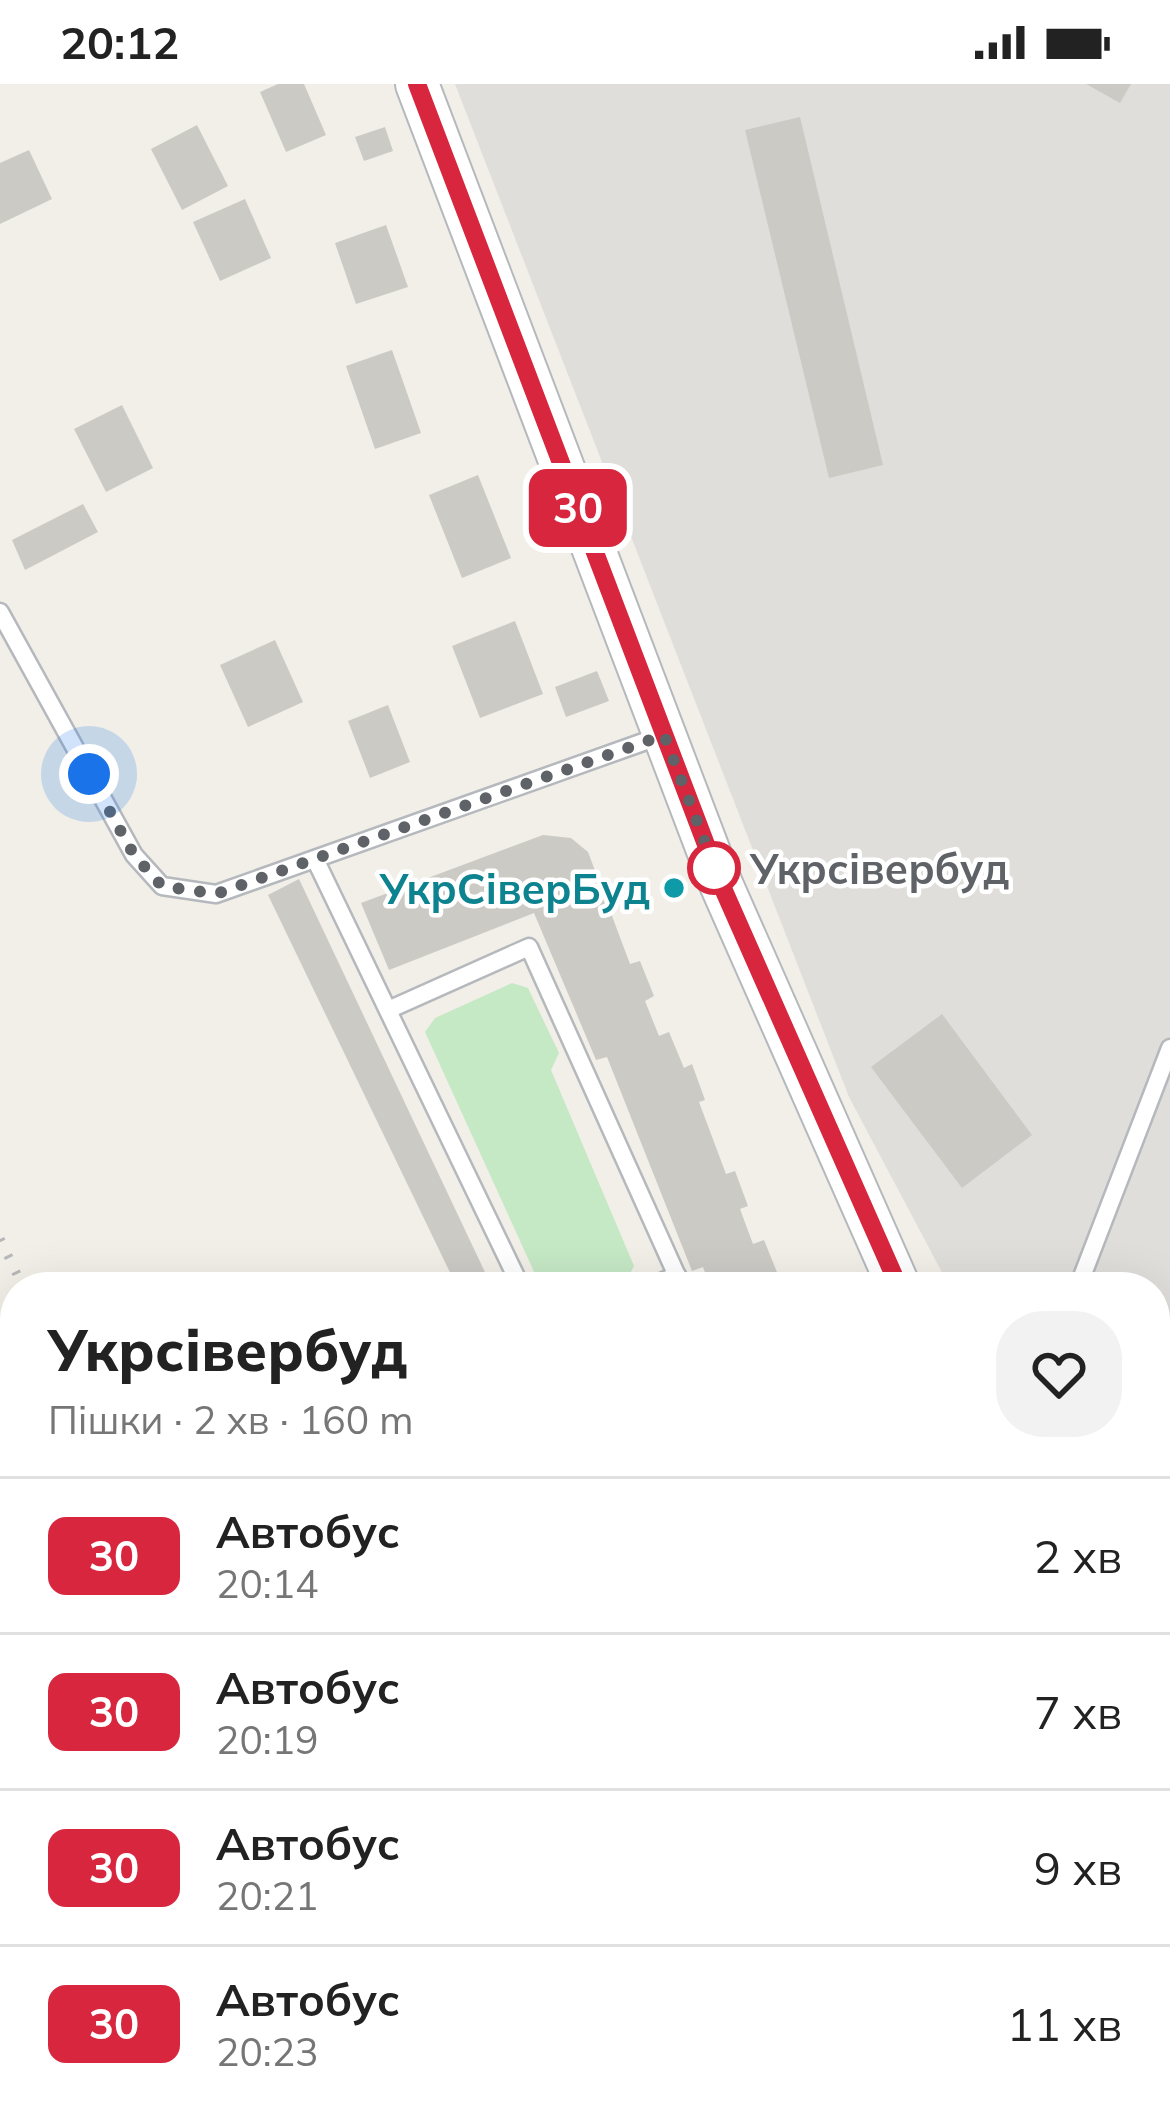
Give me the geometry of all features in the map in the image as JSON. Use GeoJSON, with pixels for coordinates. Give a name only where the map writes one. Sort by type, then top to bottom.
{"type":"FeatureCollection","features":[{"type":"Feature","properties":{"kind":"street"},"geometry":{"type":"LineString","coordinates":[[417,84],[721,884],[892,1272]]}},
{"type":"Feature","properties":{"kind":"lane"},"geometry":{"type":"LineString","coordinates":[[0,612],[134,855],[162,886],[216,894],[664,735]]}},
{"type":"Feature","properties":{"kind":"lane"},"geometry":{"type":"LineString","coordinates":[[315,859],[514,1272]]}},
{"type":"Feature","properties":{"kind":"lane"},"geometry":{"type":"LineString","coordinates":[[388,1010],[529,947],[676,1272]]}},
{"type":"Feature","properties":{"kind":"lane"},"geometry":{"type":"LineString","coordinates":[[1084,1272],[1170,1048]]}},
{"type":"Feature","properties":{"kind":"shaded area"},"geometry":{"type":"Polygon","coordinates":[[[455,84],[1170,84],[1170,1272],[942,1272],[849,1097],[455,84]]]}},
{"type":"Feature","properties":{"kind":"green space"},"geometry":{"type":"Polygon","coordinates":[[[512,983],[528,988],[559,1053],[551,1070],[634,1266],[631,1272],[534,1272],[425,1032],[435,1018],[512,983]]]}},
{"type":"Feature","properties":{"kind":"building"},"geometry":{"type":"Polygon","coordinates":[[[278,84],[304,84],[326,135],[286,152],[260,92],[278,84]]]}},
{"type":"Feature","properties":{"kind":"building"},"geometry":{"type":"Polygon","coordinates":[[[1086,84],[1131,84],[1120,103],[1086,84]]]}},
{"type":"Feature","properties":{"kind":"building"},"geometry":{"type":"Polygon","coordinates":[[[800,117],[883,465],[829,478],[745,130],[800,117]]]}},
{"type":"Feature","properties":{"kind":"building"},"geometry":{"type":"Polygon","coordinates":[[[197,125],[228,186],[182,210],[151,149],[197,125]]]}},
{"type":"Feature","properties":{"kind":"building"},"geometry":{"type":"Polygon","coordinates":[[[385,127],[393,151],[364,161],[355,137],[385,127]]]}},
{"type":"Feature","properties":{"kind":"building"},"geometry":{"type":"Polygon","coordinates":[[[29,150],[52,199],[0,224],[0,163],[29,150]]]}},
{"type":"Feature","properties":{"kind":"building"},"geometry":{"type":"Polygon","coordinates":[[[245,199],[271,258],[220,281],[193,222],[245,199]]]}},
{"type":"Feature","properties":{"kind":"building"},"geometry":{"type":"Polygon","coordinates":[[[386,225],[408,287],[356,304],[335,243],[386,225]]]}},
{"type":"Feature","properties":{"kind":"building"},"geometry":{"type":"Polygon","coordinates":[[[392,350],[421,433],[375,449],[346,366],[392,350]]]}},
{"type":"Feature","properties":{"kind":"building"},"geometry":{"type":"Polygon","coordinates":[[[122,405],[153,468],[106,492],[74,429],[122,405]]]}},
{"type":"Feature","properties":{"kind":"building"},"geometry":{"type":"Polygon","coordinates":[[[478,475],[511,558],[462,578],[429,495],[478,475]]]}},
{"type":"Feature","properties":{"kind":"building"},"geometry":{"type":"Polygon","coordinates":[[[83,504],[98,532],[25,570],[12,540],[83,504]]]}},
{"type":"Feature","properties":{"kind":"building"},"geometry":{"type":"Polygon","coordinates":[[[515,621],[543,694],[480,718],[452,646],[515,621]]]}},
{"type":"Feature","properties":{"kind":"building"},"geometry":{"type":"Polygon","coordinates":[[[275,640],[303,702],[248,727],[220,665],[275,640]]]}},
{"type":"Feature","properties":{"kind":"building"},"geometry":{"type":"Polygon","coordinates":[[[597,671],[609,701],[566,717],[555,687],[597,671]]]}},
{"type":"Feature","properties":{"kind":"building"},"geometry":{"type":"Polygon","coordinates":[[[388,705],[410,762],[370,778],[348,721],[388,705]]]}},
{"type":"Feature","properties":{"kind":"building"},"geometry":{"type":"Polygon","coordinates":[[[543,835],[571,838],[588,852],[630,964],[640,961],[654,996],[645,1001],[659,1036],[669,1032],[684,1068],[692,1064],[705,1100],[699,1102],[726,1174],[735,1171],[748,1206],[740,1209],[753,1244],[764,1240],[777,1272],[705,1272],[703,1267],[692,1271],[607,1057],[596,1060],[534,913],[389,970],[361,903],[543,835]]]}},
{"type":"Feature","properties":{"kind":"building"},"geometry":{"type":"Polygon","coordinates":[[[299,879],[485,1272],[450,1272],[268,895],[299,879]]]}},
{"type":"Feature","properties":{"kind":"building"},"geometry":{"type":"Polygon","coordinates":[[[942,1014],[1032,1135],[962,1188],[871,1067],[942,1014]]]}},
{"type":"Feature","properties":{"kind":"railway"},"geometry":{"type":"LineString","coordinates":[[0,1239],[16,1272]]}},
{"type":"Feature","properties":{"kind":"bus line","name":"30"},"geometry":{"type":"LineString","coordinates":[[417,84],[721,884],[892,1272]]}},
{"type":"Feature","properties":{"kind":"place","name":"Укрсівербуд"},"geometry":{"type":"Point","coordinates":[714,868]}},
{"type":"Feature","properties":{"kind":"place","name":"УкрСіверБуд"},"geometry":{"type":"Point","coordinates":[674,888]}},
{"type":"Feature","properties":{"kind":"route"},"geometry":{"type":"LineString","coordinates":[[89,774],[134,855],[162,886],[216,894],[664,735],[721,884],[714,868]]}}]}
